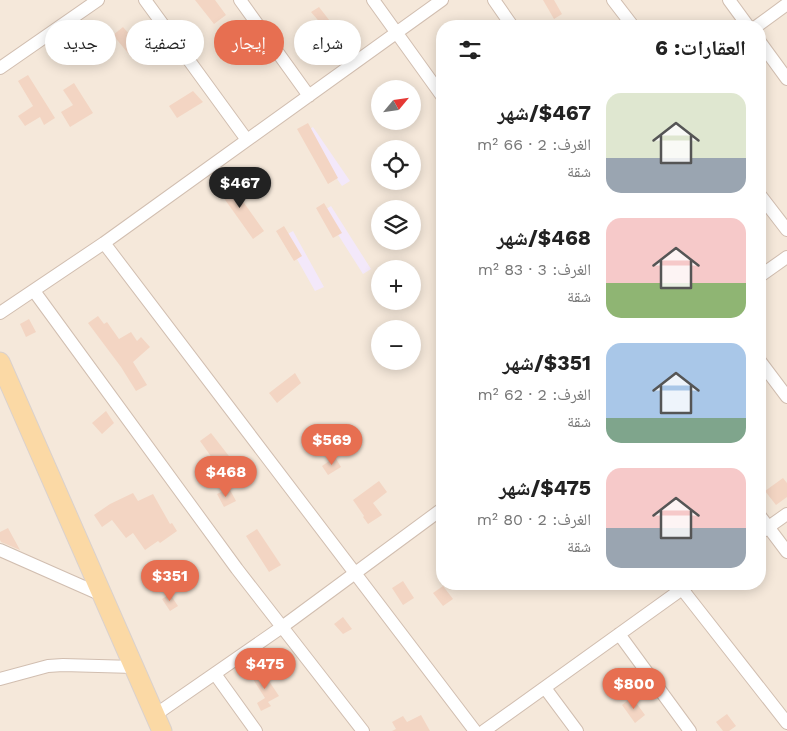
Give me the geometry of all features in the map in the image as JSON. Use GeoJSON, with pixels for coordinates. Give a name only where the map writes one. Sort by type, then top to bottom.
{"type":"FeatureCollection","features":[{"type":"Feature","properties":{"kind":"main road"},"geometry":{"type":"LineString","coordinates":[[0,362],[158,723]]}},
{"type":"Feature","properties":{"kind":"street"},"geometry":{"type":"LineString","coordinates":[[0,68],[98,0]]}},
{"type":"Feature","properties":{"kind":"street"},"geometry":{"type":"LineString","coordinates":[[145,0],[247,140]]}},
{"type":"Feature","properties":{"kind":"street"},"geometry":{"type":"LineString","coordinates":[[240,0],[309,96]]}},
{"type":"Feature","properties":{"kind":"street"},"geometry":{"type":"LineString","coordinates":[[373,0],[436,88]]}},
{"type":"Feature","properties":{"kind":"street"},"geometry":{"type":"LineString","coordinates":[[0,313],[104,242],[442,0]]}},
{"type":"Feature","properties":{"kind":"street"},"geometry":{"type":"LineString","coordinates":[[494,0],[508,20]]}},
{"type":"Feature","properties":{"kind":"street"},"geometry":{"type":"LineString","coordinates":[[613,0],[628,20]]}},
{"type":"Feature","properties":{"kind":"street"},"geometry":{"type":"LineString","coordinates":[[729,0],[744,20]]}},
{"type":"Feature","properties":{"kind":"street"},"geometry":{"type":"LineString","coordinates":[[765,20],[787,4]]}},
{"type":"Feature","properties":{"kind":"street"},"geometry":{"type":"LineString","coordinates":[[766,50],[787,79]]}},
{"type":"Feature","properties":{"kind":"street"},"geometry":{"type":"LineString","coordinates":[[766,202],[787,230]]}},
{"type":"Feature","properties":{"kind":"street"},"geometry":{"type":"LineString","coordinates":[[104,242],[475,731]]}},
{"type":"Feature","properties":{"kind":"street"},"geometry":{"type":"LineString","coordinates":[[766,272],[787,257]]}},
{"type":"Feature","properties":{"kind":"street"},"geometry":{"type":"LineString","coordinates":[[34,291],[237,569],[363,731]]}},
{"type":"Feature","properties":{"kind":"street"},"geometry":{"type":"LineString","coordinates":[[766,369],[787,397]]}},
{"type":"Feature","properties":{"kind":"street"},"geometry":{"type":"LineString","coordinates":[[158,723],[215,674],[436,513]]}},
{"type":"Feature","properties":{"kind":"street"},"geometry":{"type":"LineString","coordinates":[[766,529],[787,514]]}},
{"type":"Feature","properties":{"kind":"street"},"geometry":{"type":"LineString","coordinates":[[766,532],[787,552]]}},
{"type":"Feature","properties":{"kind":"street"},"geometry":{"type":"LineString","coordinates":[[0,550],[102,595]]}},
{"type":"Feature","properties":{"kind":"street"},"geometry":{"type":"LineString","coordinates":[[484,731],[680,590]]}},
{"type":"Feature","properties":{"kind":"street"},"geometry":{"type":"LineString","coordinates":[[689,590],[787,723]]}},
{"type":"Feature","properties":{"kind":"street"},"geometry":{"type":"LineString","coordinates":[[619,634],[690,731]]}},
{"type":"Feature","properties":{"kind":"street"},"geometry":{"type":"LineString","coordinates":[[0,679],[48,666],[134,667]]}},
{"type":"Feature","properties":{"kind":"street"},"geometry":{"type":"LineString","coordinates":[[215,674],[256,731]]}},
{"type":"Feature","properties":{"kind":"street"},"geometry":{"type":"LineString","coordinates":[[545,688],[577,731]]}},
{"type":"Feature","properties":{"kind":"shaded area"},"geometry":{"type":"Polygon","coordinates":[[[0,0],[787,0],[787,731],[0,731],[0,0]]]}},
{"type":"Feature","properties":{"kind":"shaded area"},"geometry":{"type":"Polygon","coordinates":[[[313,127],[350,181],[342,186],[305,133],[313,127]]]}},
{"type":"Feature","properties":{"kind":"shaded area"},"geometry":{"type":"Polygon","coordinates":[[[331,206],[371,269],[363,274],[323,211],[331,206]]]}},
{"type":"Feature","properties":{"kind":"shaded area"},"geometry":{"type":"Polygon","coordinates":[[[293,231],[324,287],[315,291],[284,236],[293,231]]]}},
{"type":"Feature","properties":{"kind":"building"},"geometry":{"type":"Polygon","coordinates":[[[195,0],[215,0],[226,15],[219,20],[214,20],[214,24],[195,0]]]}},
{"type":"Feature","properties":{"kind":"building"},"geometry":{"type":"Polygon","coordinates":[[[543,0],[554,0],[562,14],[554,19],[543,0]]]}},
{"type":"Feature","properties":{"kind":"building"},"geometry":{"type":"Polygon","coordinates":[[[319,7],[329,20],[318,20],[311,12],[319,7]]]}},
{"type":"Feature","properties":{"kind":"building"},"geometry":{"type":"Polygon","coordinates":[[[123,27],[126,30],[126,51],[116,39],[116,33],[123,27]]]}},
{"type":"Feature","properties":{"kind":"building"},"geometry":{"type":"Polygon","coordinates":[[[28,75],[55,118],[44,125],[40,117],[25,126],[18,116],[33,106],[18,81],[28,75]]]}},
{"type":"Feature","properties":{"kind":"building"},"geometry":{"type":"Polygon","coordinates":[[[74,83],[93,113],[70,127],[61,112],[73,105],[63,90],[74,83]]]}},
{"type":"Feature","properties":{"kind":"building"},"geometry":{"type":"Polygon","coordinates":[[[193,91],[203,102],[177,118],[169,106],[193,91]]]}},
{"type":"Feature","properties":{"kind":"building"},"geometry":{"type":"Polygon","coordinates":[[[308,123],[338,178],[328,184],[297,129],[308,123]]]}},
{"type":"Feature","properties":{"kind":"building"},"geometry":{"type":"Polygon","coordinates":[[[227,179],[264,231],[253,239],[216,187],[227,179]]]}},
{"type":"Feature","properties":{"kind":"building"},"geometry":{"type":"Polygon","coordinates":[[[324,203],[342,233],[333,238],[316,208],[324,203]]]}},
{"type":"Feature","properties":{"kind":"building"},"geometry":{"type":"Polygon","coordinates":[[[284,226],[302,256],[294,261],[276,231],[284,226]]]}},
{"type":"Feature","properties":{"kind":"building"},"geometry":{"type":"Polygon","coordinates":[[[98,316],[104,324],[107,322],[119,339],[131,332],[137,341],[141,337],[150,347],[133,362],[147,385],[136,391],[121,367],[88,323],[98,316]]]}},
{"type":"Feature","properties":{"kind":"building"},"geometry":{"type":"Polygon","coordinates":[[[29,319],[36,332],[26,337],[20,324],[29,319]]]}},
{"type":"Feature","properties":{"kind":"building"},"geometry":{"type":"Polygon","coordinates":[[[295,373],[301,383],[277,403],[269,393],[295,373]]]}},
{"type":"Feature","properties":{"kind":"building"},"geometry":{"type":"Polygon","coordinates":[[[106,411],[114,423],[102,434],[92,423],[106,411]]]}},
{"type":"Feature","properties":{"kind":"building"},"geometry":{"type":"Polygon","coordinates":[[[211,433],[232,460],[220,469],[200,441],[211,433]]]}},
{"type":"Feature","properties":{"kind":"building"},"geometry":{"type":"Polygon","coordinates":[[[335,457],[341,467],[328,475],[322,466],[335,457]]]}},
{"type":"Feature","properties":{"kind":"building"},"geometry":{"type":"Polygon","coordinates":[[[783,478],[787,483],[787,497],[776,505],[766,490],[783,478]]]}},
{"type":"Feature","properties":{"kind":"building"},"geometry":{"type":"Polygon","coordinates":[[[379,481],[387,492],[373,503],[382,515],[368,524],[353,500],[379,481]]]}},
{"type":"Feature","properties":{"kind":"building"},"geometry":{"type":"Polygon","coordinates":[[[229,488],[236,501],[224,507],[217,494],[229,488]]]}},
{"type":"Feature","properties":{"kind":"building"},"geometry":{"type":"Polygon","coordinates":[[[133,493],[138,501],[153,494],[170,524],[172,523],[177,531],[160,543],[158,541],[145,550],[133,533],[126,538],[112,520],[102,527],[94,515],[110,504],[133,493]]]}},
{"type":"Feature","properties":{"kind":"building"},"geometry":{"type":"Polygon","coordinates":[[[8,528],[20,550],[1,542],[0,532],[8,528]]]}},
{"type":"Feature","properties":{"kind":"building"},"geometry":{"type":"Polygon","coordinates":[[[257,529],[281,565],[269,572],[246,536],[257,529]]]}},
{"type":"Feature","properties":{"kind":"building"},"geometry":{"type":"Polygon","coordinates":[[[403,581],[414,598],[403,605],[392,588],[403,581]]]}},
{"type":"Feature","properties":{"kind":"building"},"geometry":{"type":"Polygon","coordinates":[[[437,590],[446,590],[453,599],[443,606],[433,593],[437,590]]]}},
{"type":"Feature","properties":{"kind":"building"},"geometry":{"type":"Polygon","coordinates":[[[170,594],[178,606],[170,611],[162,599],[170,594]]]}},
{"type":"Feature","properties":{"kind":"building"},"geometry":{"type":"Polygon","coordinates":[[[343,617],[352,629],[343,634],[334,624],[343,617]]]}},
{"type":"Feature","properties":{"kind":"building"},"geometry":{"type":"Polygon","coordinates":[[[261,669],[279,696],[268,702],[271,706],[261,711],[257,703],[265,698],[251,676],[261,669]]]}},
{"type":"Feature","properties":{"kind":"building"},"geometry":{"type":"Polygon","coordinates":[[[632,697],[645,715],[635,723],[622,705],[632,697]]]}},
{"type":"Feature","properties":{"kind":"building"},"geometry":{"type":"Polygon","coordinates":[[[727,714],[736,726],[729,731],[723,731],[716,722],[727,714]]]}},
{"type":"Feature","properties":{"kind":"building"},"geometry":{"type":"Polygon","coordinates":[[[421,715],[430,731],[392,731],[396,729],[392,722],[403,716],[407,722],[421,715]]]}}]}
